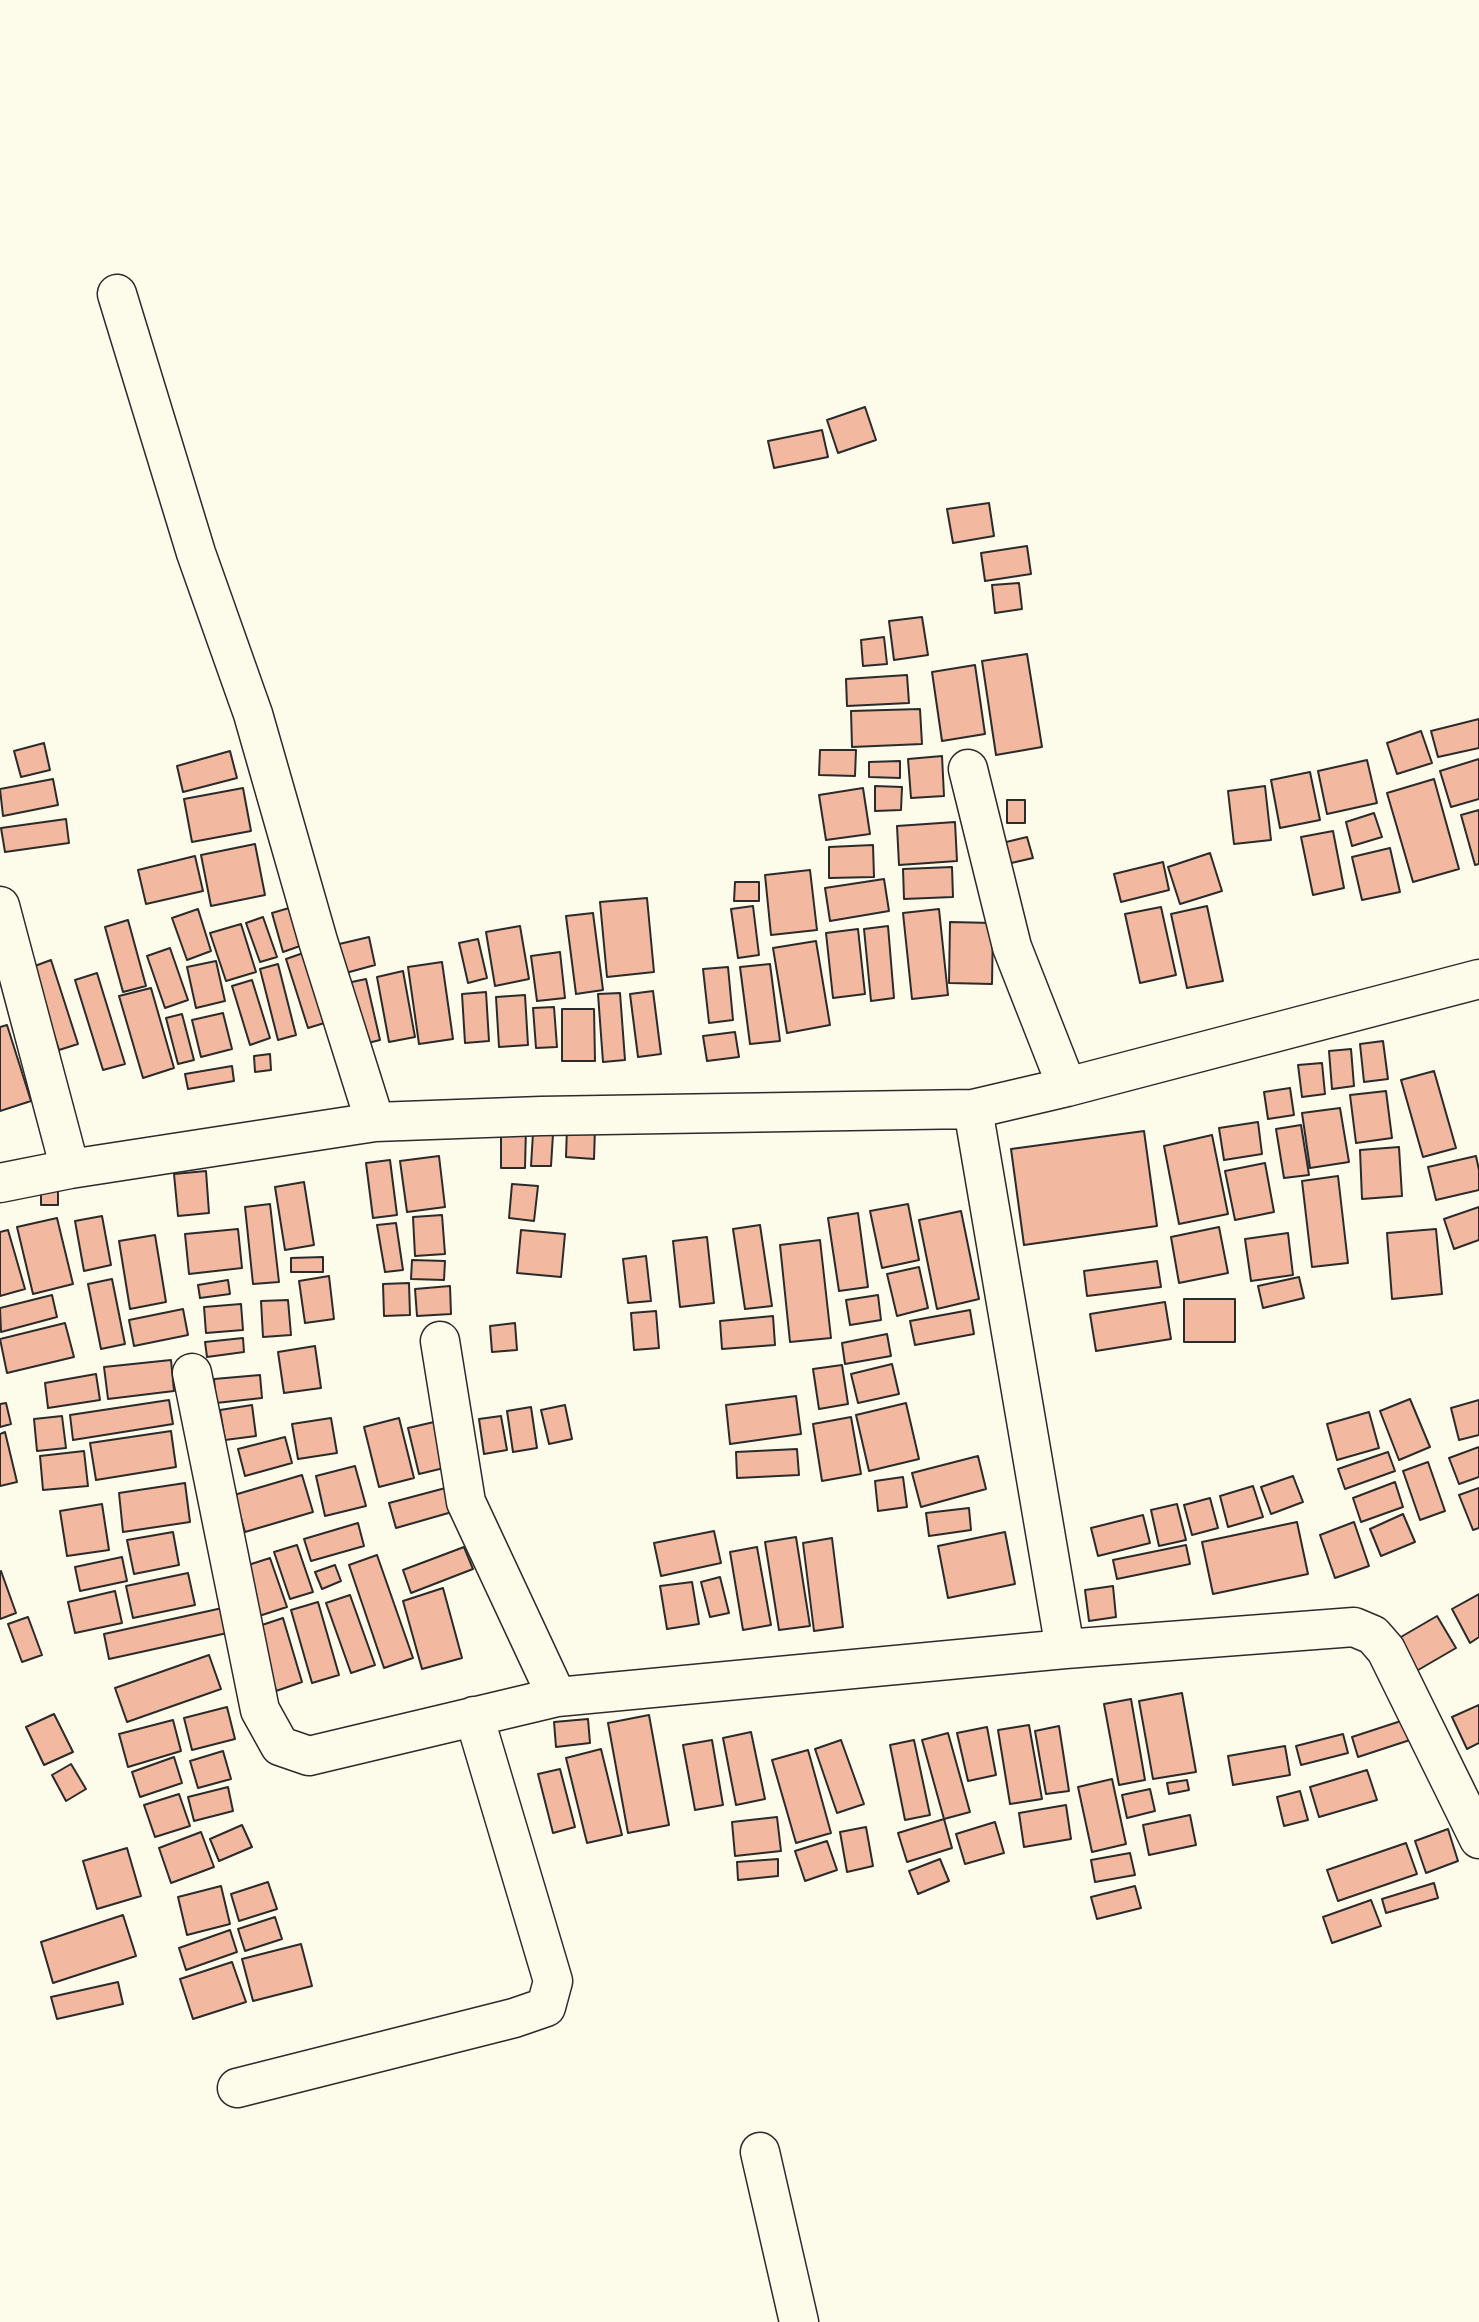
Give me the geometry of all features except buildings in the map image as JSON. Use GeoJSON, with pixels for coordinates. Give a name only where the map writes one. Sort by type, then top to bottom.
{"type":"FeatureCollection","features":[{"type":"Feature","properties":{"kind":"street"},"geometry":{"type":"LineString","coordinates":[[117,294],[196,553],[253,714],[318,941],[375,1122]]}},
{"type":"Feature","properties":{"kind":"street"},"geometry":{"type":"LineString","coordinates":[[968,769],[1012,947],[1067,1087]]}},
{"type":"Feature","properties":{"kind":"street"},"geometry":{"type":"LineString","coordinates":[[0,906],[71,1169]]}},
{"type":"Feature","properties":{"kind":"street"},"geometry":{"type":"LineString","coordinates":[[0,1183],[71,1169],[375,1122],[972,1109],[1067,1087],[1479,979]]}},
{"type":"Feature","properties":{"kind":"street"},"geometry":{"type":"LineString","coordinates":[[972,1109],[1065,1649]]}},
{"type":"Feature","properties":{"kind":"street"},"geometry":{"type":"LineString","coordinates":[[440,1341],[466,1502],[557,1697]]}},
{"type":"Feature","properties":{"kind":"street"},"geometry":{"type":"LineString","coordinates":[[192,1373],[260,1710],[280,1746],[309,1756],[557,1697],[1065,1649],[1354,1627],[1373,1635],[1386,1650],[1479,1839]]}},
{"type":"Feature","properties":{"kind":"street"},"geometry":{"type":"LineString","coordinates":[[237,2088],[514,2018],[547,2007],[553,1981],[474,1716]]}},
{"type":"Feature","properties":{"kind":"street"},"geometry":{"type":"LineString","coordinates":[[760,2152],[799,2322]]}}]}
